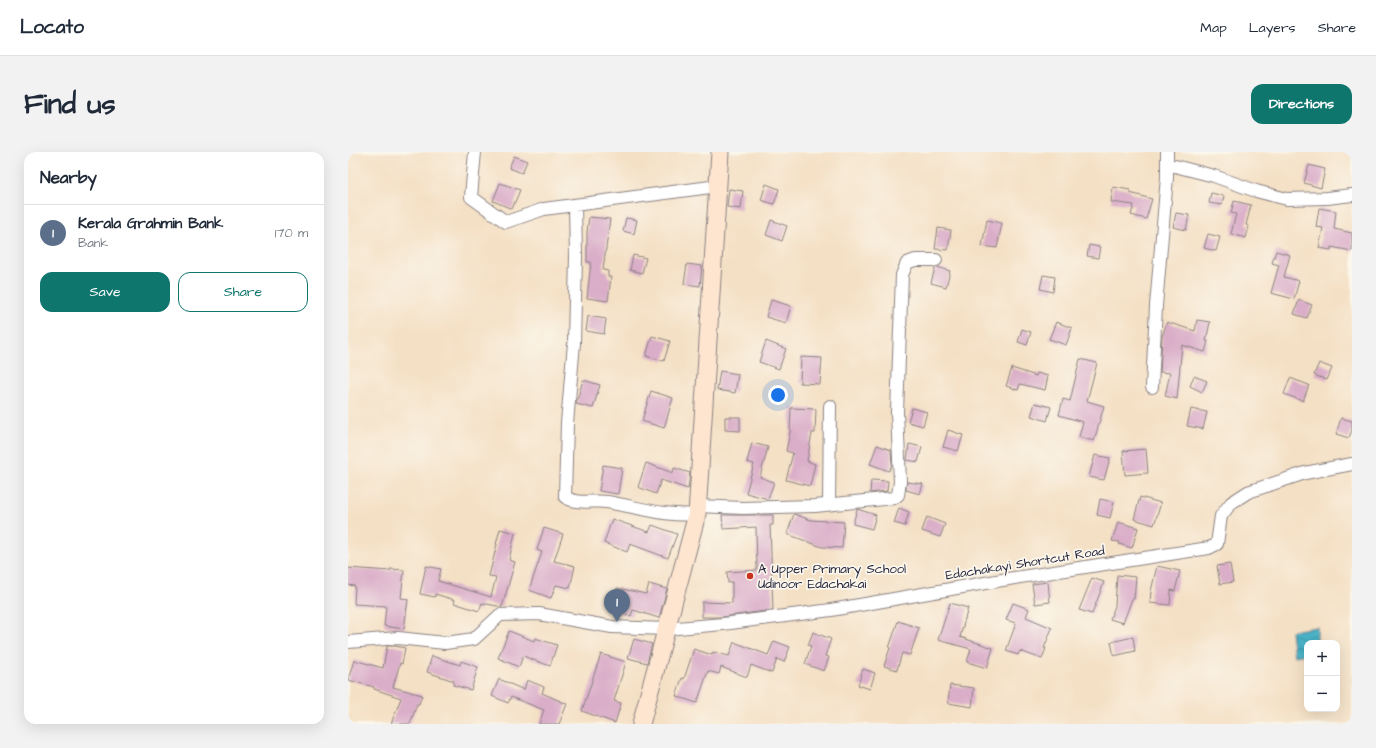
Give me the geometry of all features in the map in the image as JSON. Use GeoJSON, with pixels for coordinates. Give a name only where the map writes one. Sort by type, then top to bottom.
{"type":"FeatureCollection","features":[{"type":"Feature","properties":{"kind":"main road"},"geometry":{"type":"LineString","coordinates":[[641,724],[697,510],[720,152]]}},
{"type":"Feature","properties":{"kind":"street"},"geometry":{"type":"LineString","coordinates":[[475,152],[471,197],[506,222],[544,209],[718,186]]}},
{"type":"Feature","properties":{"kind":"street"},"geometry":{"type":"LineString","coordinates":[[1152,388],[1156,306],[1167,177],[1166,152]]}},
{"type":"Feature","properties":{"kind":"street"},"geometry":{"type":"LineString","coordinates":[[1167,164],[1214,176],[1256,191],[1287,199],[1328,198],[1352,195]]}},
{"type":"Feature","properties":{"kind":"street"},"geometry":{"type":"LineString","coordinates":[[575,205],[576,256],[574,343],[567,423],[565,497],[571,501],[606,502],[682,515],[697,510],[829,504],[894,498],[898,495],[900,482],[897,412],[902,275],[906,263],[915,260],[936,260]]}},
{"type":"Feature","properties":{"kind":"street"},"geometry":{"type":"LineString","coordinates":[[829,504],[830,406]]}},
{"type":"Feature","properties":{"kind":"street","name":"Edachakayi Shortcut Road"},"geometry":{"type":"LineString","coordinates":[[666,628],[723,624],[831,610],[1008,579],[1209,548],[1216,544],[1221,516],[1231,503],[1248,492],[1305,473],[1352,464]]}},
{"type":"Feature","properties":{"kind":"street"},"geometry":{"type":"LineString","coordinates":[[348,642],[398,638],[445,643],[474,639],[500,615],[539,614],[612,627],[666,628]]}},
{"type":"Feature","properties":{"kind":"water"},"geometry":{"type":"Polygon","coordinates":[[[1317,627],[1317,640],[1304,640],[1304,654],[1294,656],[1291,631],[1317,627]]]}},
{"type":"Feature","properties":{"kind":"building"},"geometry":{"type":"Polygon","coordinates":[[[514,156],[527,161],[522,173],[509,168],[514,156]]]}},
{"type":"Feature","properties":{"kind":"building"},"geometry":{"type":"Polygon","coordinates":[[[1309,165],[1325,169],[1321,188],[1304,183],[1309,165]]]}},
{"type":"Feature","properties":{"kind":"building"},"geometry":{"type":"Polygon","coordinates":[[[500,183],[520,190],[512,209],[493,201],[500,183]]]}},
{"type":"Feature","properties":{"kind":"building"},"geometry":{"type":"Polygon","coordinates":[[[766,184],[779,189],[774,204],[761,200],[766,184]]]}},
{"type":"Feature","properties":{"kind":"building"},"geometry":{"type":"Polygon","coordinates":[[[1113,187],[1130,190],[1130,193],[1152,199],[1146,219],[1131,215],[1134,205],[1111,202],[1113,187]]]}},
{"type":"Feature","properties":{"kind":"building"},"geometry":{"type":"Polygon","coordinates":[[[729,189],[743,191],[741,209],[727,207],[729,189]]]}},
{"type":"Feature","properties":{"kind":"building"},"geometry":{"type":"Polygon","coordinates":[[[1211,193],[1224,196],[1222,205],[1209,203],[1211,193]]]}},
{"type":"Feature","properties":{"kind":"building"},"geometry":{"type":"Polygon","coordinates":[[[1234,201],[1251,205],[1246,225],[1249,226],[1246,238],[1231,234],[1236,214],[1231,213],[1234,201]]]}},
{"type":"Feature","properties":{"kind":"building"},"geometry":{"type":"Polygon","coordinates":[[[1319,208],[1336,211],[1334,229],[1352,233],[1352,251],[1331,247],[1331,250],[1319,248],[1323,228],[1316,227],[1319,208]]]}},
{"type":"Feature","properties":{"kind":"building"},"geometry":{"type":"Polygon","coordinates":[[[1176,213],[1189,215],[1186,230],[1173,227],[1176,213]]]}},
{"type":"Feature","properties":{"kind":"building"},"geometry":{"type":"Polygon","coordinates":[[[589,217],[610,219],[603,270],[608,271],[608,277],[611,277],[608,301],[587,298],[591,262],[587,262],[587,232],[589,217]]]}},
{"type":"Feature","properties":{"kind":"building"},"geometry":{"type":"Polygon","coordinates":[[[626,218],[637,220],[634,234],[623,231],[626,218]]]}},
{"type":"Feature","properties":{"kind":"building"},"geometry":{"type":"Polygon","coordinates":[[[771,220],[787,226],[782,241],[766,235],[771,220]]]}},
{"type":"Feature","properties":{"kind":"building"},"geometry":{"type":"Polygon","coordinates":[[[987,220],[1002,223],[997,248],[982,246],[987,220]]]}},
{"type":"Feature","properties":{"kind":"building"},"geometry":{"type":"Polygon","coordinates":[[[938,228],[951,230],[948,250],[935,249],[938,228]]]}},
{"type":"Feature","properties":{"kind":"building"},"geometry":{"type":"Polygon","coordinates":[[[1208,234],[1220,237],[1216,251],[1204,248],[1208,234]]]}},
{"type":"Feature","properties":{"kind":"building"},"geometry":{"type":"Polygon","coordinates":[[[1089,245],[1100,247],[1098,258],[1087,256],[1089,245]]]}},
{"type":"Feature","properties":{"kind":"building"},"geometry":{"type":"Polygon","coordinates":[[[1276,251],[1290,255],[1284,277],[1299,281],[1294,299],[1271,293],[1279,265],[1272,263],[1276,251]]]}},
{"type":"Feature","properties":{"kind":"building"},"geometry":{"type":"Polygon","coordinates":[[[633,255],[646,258],[642,273],[630,270],[633,255]]]}},
{"type":"Feature","properties":{"kind":"building"},"geometry":{"type":"Polygon","coordinates":[[[687,264],[702,266],[700,286],[684,284],[687,264]]]}},
{"type":"Feature","properties":{"kind":"building"},"geometry":{"type":"Polygon","coordinates":[[[937,267],[950,271],[946,287],[931,283],[935,268],[937,267]]]}},
{"type":"Feature","properties":{"kind":"building"},"geometry":{"type":"Polygon","coordinates":[[[1043,275],[1055,277],[1053,292],[1040,289],[1043,275]]]}},
{"type":"Feature","properties":{"kind":"building"},"geometry":{"type":"Polygon","coordinates":[[[771,300],[791,306],[786,323],[766,317],[771,300]]]}},
{"type":"Feature","properties":{"kind":"building"},"geometry":{"type":"Polygon","coordinates":[[[1299,300],[1312,305],[1307,318],[1294,314],[1299,300]]]}},
{"type":"Feature","properties":{"kind":"building"},"geometry":{"type":"Polygon","coordinates":[[[588,316],[606,319],[604,334],[586,331],[588,316]]]}},
{"type":"Feature","properties":{"kind":"building"},"geometry":{"type":"Polygon","coordinates":[[[1197,320],[1210,322],[1205,352],[1182,345],[1177,399],[1165,396],[1170,373],[1160,372],[1162,337],[1167,322],[1195,331],[1197,320]]]}},
{"type":"Feature","properties":{"kind":"building"},"geometry":{"type":"Polygon","coordinates":[[[1056,322],[1072,328],[1066,345],[1049,339],[1056,322]]]}},
{"type":"Feature","properties":{"kind":"building"},"geometry":{"type":"Polygon","coordinates":[[[1022,329],[1031,332],[1027,345],[1018,342],[1022,329]]]}},
{"type":"Feature","properties":{"kind":"building"},"geometry":{"type":"Polygon","coordinates":[[[652,336],[670,341],[664,361],[646,356],[652,336]]]}},
{"type":"Feature","properties":{"kind":"building"},"geometry":{"type":"Polygon","coordinates":[[[766,341],[786,349],[779,369],[759,362],[766,341]]]}},
{"type":"Feature","properties":{"kind":"building"},"geometry":{"type":"Polygon","coordinates":[[[801,357],[822,358],[820,384],[800,383],[801,357]]]}},
{"type":"Feature","properties":{"kind":"building"},"geometry":{"type":"Polygon","coordinates":[[[1080,359],[1097,363],[1087,401],[1104,406],[1094,441],[1079,437],[1083,422],[1059,415],[1063,399],[1070,401],[1080,359]]]}},
{"type":"Feature","properties":{"kind":"building"},"geometry":{"type":"Polygon","coordinates":[[[1319,363],[1332,368],[1327,380],[1314,375],[1319,363]]]}},
{"type":"Feature","properties":{"kind":"building"},"geometry":{"type":"Polygon","coordinates":[[[1012,368],[1036,376],[1037,373],[1048,376],[1045,390],[1020,384],[1018,390],[1006,386],[1012,368]]]}},
{"type":"Feature","properties":{"kind":"building"},"geometry":{"type":"Polygon","coordinates":[[[720,371],[738,374],[735,393],[717,390],[720,371]]]}},
{"type":"Feature","properties":{"kind":"building"},"geometry":{"type":"Polygon","coordinates":[[[1194,376],[1207,381],[1202,392],[1190,386],[1194,376]]]}},
{"type":"Feature","properties":{"kind":"building"},"geometry":{"type":"Polygon","coordinates":[[[1290,378],[1309,385],[1303,401],[1284,394],[1290,378]]]}},
{"type":"Feature","properties":{"kind":"building"},"geometry":{"type":"Polygon","coordinates":[[[583,380],[600,385],[593,408],[576,404],[583,380]]]}},
{"type":"Feature","properties":{"kind":"building"},"geometry":{"type":"Polygon","coordinates":[[[651,391],[673,398],[664,428],[642,421],[651,391]]]}},
{"type":"Feature","properties":{"kind":"building"},"geometry":{"type":"Polygon","coordinates":[[[1035,403],[1051,407],[1047,421],[1031,416],[1035,403]]]}},
{"type":"Feature","properties":{"kind":"building"},"geometry":{"type":"Polygon","coordinates":[[[791,408],[816,409],[815,433],[812,433],[807,461],[815,464],[810,486],[786,480],[793,453],[786,451],[790,432],[791,408]]]}},
{"type":"Feature","properties":{"kind":"building"},"geometry":{"type":"Polygon","coordinates":[[[912,408],[927,412],[923,426],[908,422],[912,408]]]}},
{"type":"Feature","properties":{"kind":"building"},"geometry":{"type":"Polygon","coordinates":[[[1191,409],[1207,412],[1203,429],[1187,426],[1191,409]]]}},
{"type":"Feature","properties":{"kind":"building"},"geometry":{"type":"Polygon","coordinates":[[[725,417],[740,417],[740,431],[725,430],[725,417]]]}},
{"type":"Feature","properties":{"kind":"building"},"geometry":{"type":"Polygon","coordinates":[[[1341,418],[1352,421],[1352,430],[1349,438],[1336,434],[1341,418]]]}},
{"type":"Feature","properties":{"kind":"building"},"geometry":{"type":"Polygon","coordinates":[[[948,430],[963,435],[958,451],[943,447],[948,430]]]}},
{"type":"Feature","properties":{"kind":"building"},"geometry":{"type":"Polygon","coordinates":[[[752,443],[768,447],[760,477],[774,482],[768,499],[746,493],[754,464],[747,462],[752,443]]]}},
{"type":"Feature","properties":{"kind":"building"},"geometry":{"type":"Polygon","coordinates":[[[909,444],[922,447],[918,462],[907,460],[909,444]]]}},
{"type":"Feature","properties":{"kind":"building"},"geometry":{"type":"Polygon","coordinates":[[[877,445],[891,450],[892,464],[889,471],[870,464],[877,445]]]}},
{"type":"Feature","properties":{"kind":"building"},"geometry":{"type":"Polygon","coordinates":[[[1146,449],[1148,473],[1125,475],[1123,451],[1146,449]]]}},
{"type":"Feature","properties":{"kind":"building"},"geometry":{"type":"Polygon","coordinates":[[[1095,455],[1110,458],[1104,480],[1089,477],[1095,455]]]}},
{"type":"Feature","properties":{"kind":"building"},"geometry":{"type":"Polygon","coordinates":[[[646,463],[673,473],[674,468],[690,473],[688,489],[661,480],[656,494],[638,487],[646,463]]]}},
{"type":"Feature","properties":{"kind":"building"},"geometry":{"type":"Polygon","coordinates":[[[603,465],[622,468],[618,494],[599,491],[603,465]]]}},
{"type":"Feature","properties":{"kind":"building"},"geometry":{"type":"Polygon","coordinates":[[[871,480],[888,481],[887,491],[870,493],[871,480]]]}},
{"type":"Feature","properties":{"kind":"building"},"geometry":{"type":"Polygon","coordinates":[[[907,482],[923,484],[920,494],[906,490],[907,482]]]}},
{"type":"Feature","properties":{"kind":"building"},"geometry":{"type":"Polygon","coordinates":[[[1140,497],[1161,503],[1154,525],[1134,519],[1140,497]]]}},
{"type":"Feature","properties":{"kind":"building"},"geometry":{"type":"Polygon","coordinates":[[[1100,499],[1114,502],[1110,518],[1097,515],[1100,499]]]}},
{"type":"Feature","properties":{"kind":"building"},"geometry":{"type":"Polygon","coordinates":[[[899,508],[909,512],[905,526],[894,523],[899,508]]]}},
{"type":"Feature","properties":{"kind":"building"},"geometry":{"type":"Polygon","coordinates":[[[857,509],[876,515],[872,529],[853,524],[857,509]]]}},
{"type":"Feature","properties":{"kind":"building"},"geometry":{"type":"Polygon","coordinates":[[[794,514],[811,520],[844,522],[842,548],[822,547],[787,534],[794,514]]]}},
{"type":"Feature","properties":{"kind":"building"},"geometry":{"type":"Polygon","coordinates":[[[722,515],[773,515],[773,525],[770,525],[773,610],[722,617],[702,617],[702,602],[732,603],[732,582],[728,583],[727,572],[757,570],[756,527],[723,529],[722,515]]]}},
{"type":"Feature","properties":{"kind":"building"},"geometry":{"type":"Polygon","coordinates":[[[927,517],[945,524],[940,537],[922,531],[927,517]]]}},
{"type":"Feature","properties":{"kind":"building"},"geometry":{"type":"Polygon","coordinates":[[[612,519],[649,532],[652,525],[677,534],[668,558],[630,544],[627,552],[604,543],[612,519]]]}},
{"type":"Feature","properties":{"kind":"building"},"geometry":{"type":"Polygon","coordinates":[[[1118,522],[1138,528],[1132,548],[1119,544],[1120,542],[1112,541],[1118,522]]]}},
{"type":"Feature","properties":{"kind":"building"},"geometry":{"type":"Polygon","coordinates":[[[544,528],[563,534],[554,561],[575,566],[570,588],[556,585],[551,598],[529,590],[542,552],[537,550],[544,528]]]}},
{"type":"Feature","properties":{"kind":"building"},"geometry":{"type":"Polygon","coordinates":[[[500,529],[515,533],[509,560],[515,562],[502,607],[482,603],[479,611],[454,603],[455,600],[435,594],[435,597],[420,594],[426,566],[441,569],[438,581],[491,597],[496,577],[489,576],[500,529]]]}},
{"type":"Feature","properties":{"kind":"building"},"geometry":{"type":"Polygon","coordinates":[[[1230,564],[1233,582],[1220,584],[1217,566],[1230,564]]]}},
{"type":"Feature","properties":{"kind":"building"},"geometry":{"type":"Polygon","coordinates":[[[1157,566],[1180,571],[1175,591],[1171,590],[1170,605],[1150,603],[1151,591],[1157,566]]]}},
{"type":"Feature","properties":{"kind":"building"},"geometry":{"type":"Polygon","coordinates":[[[348,568],[390,571],[390,569],[404,570],[401,598],[408,599],[404,629],[384,626],[386,606],[354,604],[355,586],[348,585],[348,568]]]}},
{"type":"Feature","properties":{"kind":"building"},"geometry":{"type":"Polygon","coordinates":[[[1117,575],[1136,577],[1134,599],[1132,599],[1123,623],[1110,619],[1115,606],[1117,575]]]}},
{"type":"Feature","properties":{"kind":"building"},"geometry":{"type":"Polygon","coordinates":[[[1092,578],[1104,582],[1092,614],[1079,610],[1092,578]]]}},
{"type":"Feature","properties":{"kind":"building"},"geometry":{"type":"Polygon","coordinates":[[[1048,582],[1050,602],[1035,604],[1032,584],[1048,582]]]}},
{"type":"Feature","properties":{"kind":"building"},"geometry":{"type":"Polygon","coordinates":[[[649,584],[667,589],[659,618],[633,610],[631,616],[613,612],[617,588],[646,594],[649,584]]]}},
{"type":"Feature","properties":{"kind":"building"},"geometry":{"type":"Polygon","coordinates":[[[950,603],[968,608],[960,637],[993,648],[987,668],[967,662],[971,649],[938,640],[950,603]]]}},
{"type":"Feature","properties":{"kind":"building"},"geometry":{"type":"Polygon","coordinates":[[[1013,603],[1029,609],[1026,617],[1052,628],[1044,648],[1046,648],[1042,659],[1020,651],[1018,655],[1006,651],[1016,623],[1006,620],[1013,603]]]}},
{"type":"Feature","properties":{"kind":"building"},"geometry":{"type":"Polygon","coordinates":[[[898,621],[919,628],[910,655],[902,653],[897,670],[884,666],[898,621]]]}},
{"type":"Feature","properties":{"kind":"building"},"geometry":{"type":"Polygon","coordinates":[[[509,631],[534,641],[535,638],[557,645],[550,666],[523,656],[519,667],[498,658],[509,631]]]}},
{"type":"Feature","properties":{"kind":"building"},"geometry":{"type":"Polygon","coordinates":[[[813,632],[831,639],[825,656],[829,657],[824,671],[805,664],[811,646],[808,645],[813,632]]]}},
{"type":"Feature","properties":{"kind":"building"},"geometry":{"type":"Polygon","coordinates":[[[1133,637],[1135,651],[1114,656],[1111,642],[1133,637]]]}},
{"type":"Feature","properties":{"kind":"building"},"geometry":{"type":"Polygon","coordinates":[[[634,639],[652,644],[647,663],[628,658],[634,639]]]}},
{"type":"Feature","properties":{"kind":"building"},"geometry":{"type":"Polygon","coordinates":[[[774,641],[790,647],[784,662],[777,659],[772,673],[751,665],[747,677],[721,667],[719,674],[708,671],[697,703],[676,696],[682,678],[684,679],[694,649],[712,655],[713,652],[729,656],[734,642],[768,655],[774,641]]]}},
{"type":"Feature","properties":{"kind":"building"},"geometry":{"type":"Polygon","coordinates":[[[387,646],[405,648],[402,664],[400,663],[393,687],[422,695],[410,724],[391,724],[401,698],[374,689],[374,687],[348,680],[354,660],[383,668],[387,646]]]}},
{"type":"Feature","properties":{"kind":"building"},"geometry":{"type":"Polygon","coordinates":[[[601,654],[626,662],[614,701],[621,703],[615,723],[582,711],[601,654]]]}},
{"type":"Feature","properties":{"kind":"building"},"geometry":{"type":"Polygon","coordinates":[[[432,656],[460,665],[461,661],[478,667],[471,690],[453,685],[454,681],[427,672],[432,656]]]}},
{"type":"Feature","properties":{"kind":"building"},"geometry":{"type":"Polygon","coordinates":[[[863,669],[875,673],[870,689],[858,685],[863,669]]]}},
{"type":"Feature","properties":{"kind":"building"},"geometry":{"type":"Polygon","coordinates":[[[499,679],[524,690],[527,680],[544,687],[542,693],[567,704],[559,724],[539,724],[544,710],[511,697],[508,703],[492,696],[499,679]]]}},
{"type":"Feature","properties":{"kind":"building"},"geometry":{"type":"Polygon","coordinates":[[[950,685],[974,688],[972,707],[948,703],[950,685]]]}},
{"type":"Feature","properties":{"kind":"place","name":"A Upper Primary School Udinoor Edachakai"},"geometry":{"type":"Point","coordinates":[750,576]}},
{"type":"Feature","properties":{"kind":"place","name":"Kerala Grahmin Bank"},"geometry":{"type":"Point","coordinates":[617,622]}}]}
